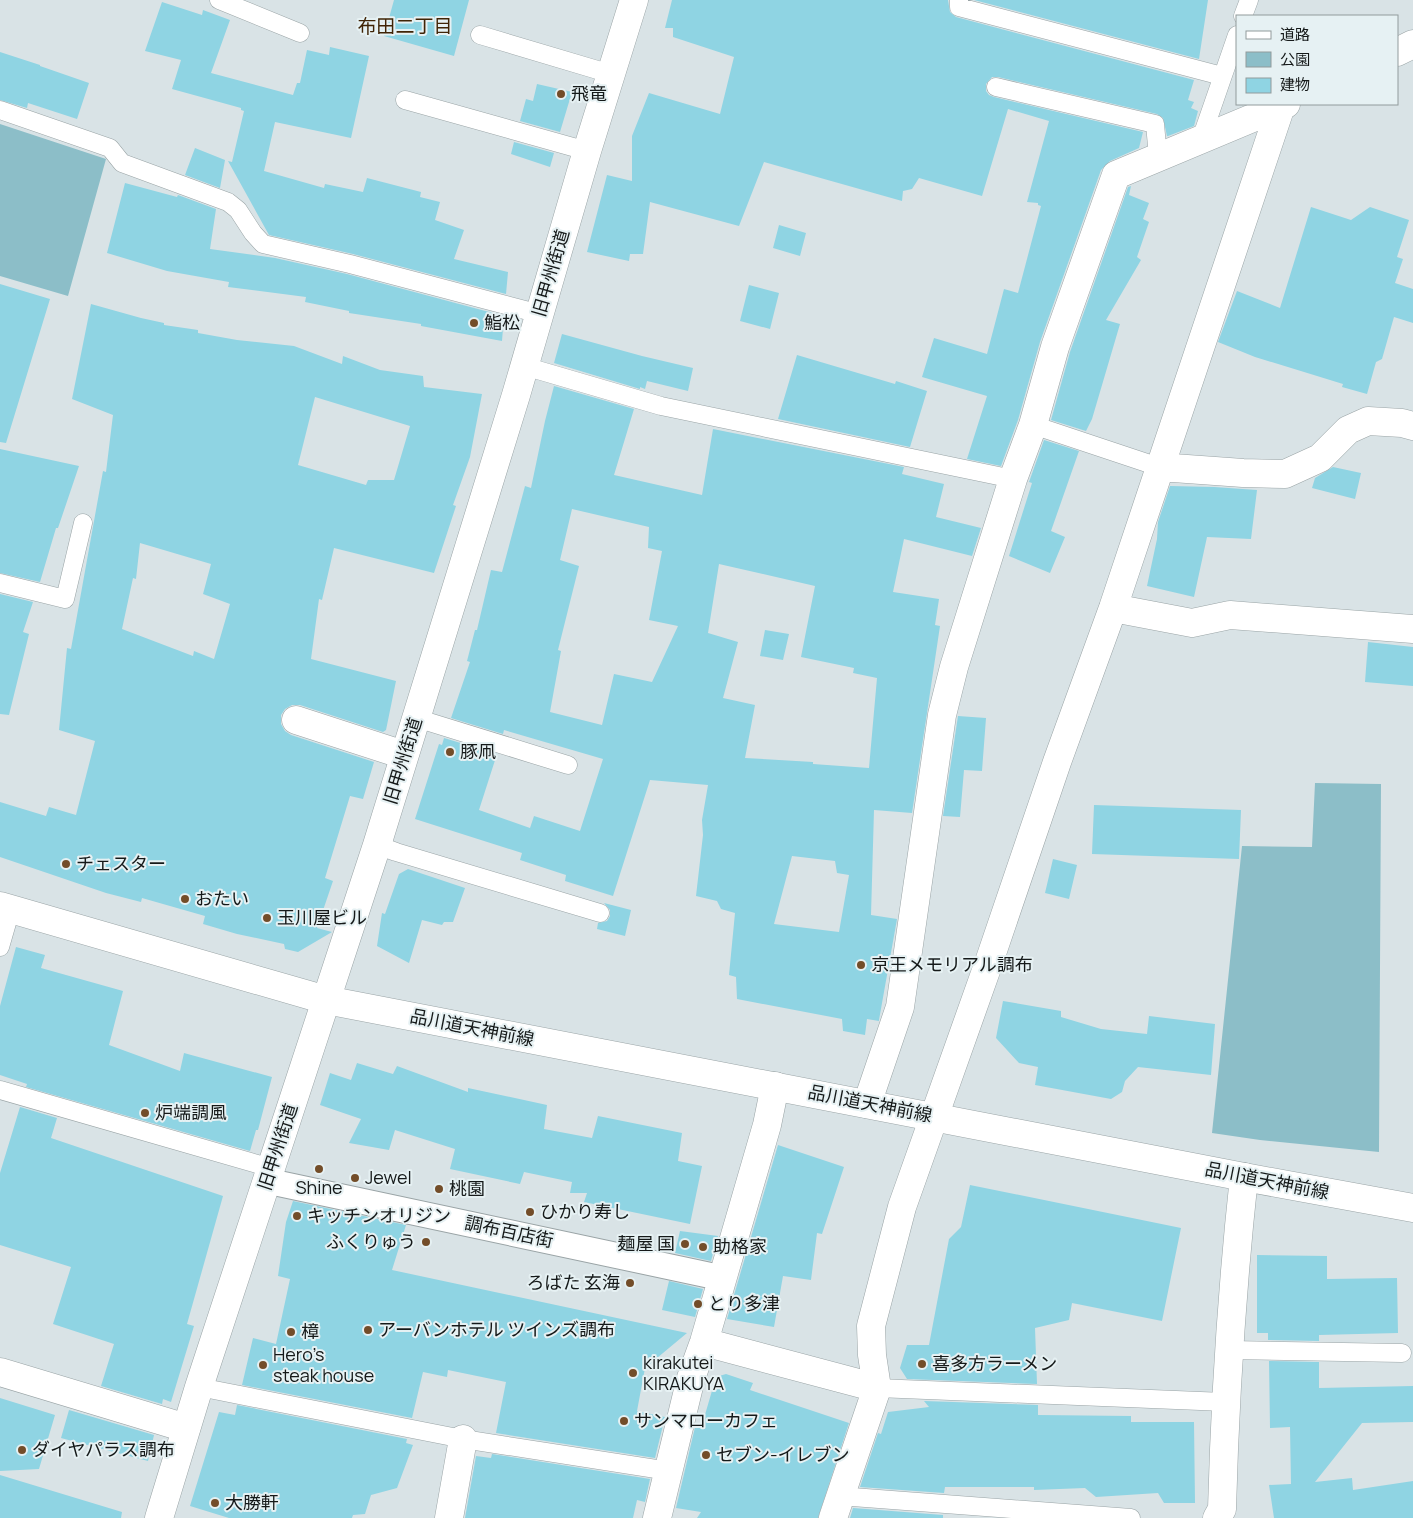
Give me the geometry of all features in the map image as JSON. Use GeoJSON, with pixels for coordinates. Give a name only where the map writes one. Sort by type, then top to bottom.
{"type":"FeatureCollection","features":[{"type":"Feature","properties":{"kind":"street","name":"旧甲州街道"},"geometry":{"type":"LineString","coordinates":[[158,1518],[377,844],[540,314],[587,151],[634,0]]}},
{"type":"Feature","properties":{"kind":"street"},"geometry":{"type":"LineString","coordinates":[[1398,52],[1413,44]]}},
{"type":"Feature","properties":{"kind":"street"},"geometry":{"type":"LineString","coordinates":[[867,1104],[900,1007],[942,715],[954,667],[1013,479],[1033,425],[1055,347],[1116,175],[1284,105]]}},
{"type":"Feature","properties":{"kind":"street"},"geometry":{"type":"LineString","coordinates":[[836,1507],[877,1388],[872,1355],[871,1326],[902,1207],[988,965],[1056,762],[1113,608],[1159,467],[1284,105]]}},
{"type":"Feature","properties":{"kind":"street"},"geometry":{"type":"LineString","coordinates":[[1159,467],[1285,474],[1320,458],[1348,430],[1368,421],[1402,422],[1413,426]]}},
{"type":"Feature","properties":{"kind":"street"},"geometry":{"type":"LineString","coordinates":[[1113,608],[1192,623],[1230,615],[1413,629]]}},
{"type":"Feature","properties":{"kind":"street"},"geometry":{"type":"LineString","coordinates":[[296,720],[404,755]]}},
{"type":"Feature","properties":{"kind":"street","name":"品川道天神前線"},"geometry":{"type":"LineString","coordinates":[[5,908],[326,1000],[1413,1208]]}},
{"type":"Feature","properties":{"kind":"street"},"geometry":{"type":"LineString","coordinates":[[656,1518],[692,1378],[767,1125],[774,1086]]}},
{"type":"Feature","properties":{"kind":"street","name":"調布百店街"},"geometry":{"type":"LineString","coordinates":[[269,1174],[722,1278]]}},
{"type":"Feature","properties":{"kind":"street"},"geometry":{"type":"LineString","coordinates":[[1217,1518],[1222,1509],[1228,1350],[1244,1177]]}},
{"type":"Feature","properties":{"kind":"street"},"geometry":{"type":"LineString","coordinates":[[704,1342],[877,1388]]}},
{"type":"Feature","properties":{"kind":"street"},"geometry":{"type":"LineString","coordinates":[[0,1372],[186,1428]]}},
{"type":"Feature","properties":{"kind":"street"},"geometry":{"type":"LineString","coordinates":[[449,1518],[463,1439]]}},
{"type":"Feature","properties":{"kind":"lane"},"geometry":{"type":"LineString","coordinates":[[220,0],[300,34]]}},
{"type":"Feature","properties":{"kind":"lane"},"geometry":{"type":"LineString","coordinates":[[960,0],[959,7],[1222,76]]}},
{"type":"Feature","properties":{"kind":"lane"},"geometry":{"type":"LineString","coordinates":[[1243,15],[1249,0]]}},
{"type":"Feature","properties":{"kind":"lane"},"geometry":{"type":"LineString","coordinates":[[480,36],[611,74]]}},
{"type":"Feature","properties":{"kind":"lane"},"geometry":{"type":"LineString","coordinates":[[1200,139],[1236,38]]}},
{"type":"Feature","properties":{"kind":"lane"},"geometry":{"type":"LineString","coordinates":[[996,87],[1155,124],[1158,157]]}},
{"type":"Feature","properties":{"kind":"lane"},"geometry":{"type":"LineString","coordinates":[[405,100],[587,151]]}},
{"type":"Feature","properties":{"kind":"lane"},"geometry":{"type":"LineString","coordinates":[[0,110],[110,148],[122,162],[228,202],[238,210],[252,233],[263,244],[350,264],[540,314]]}},
{"type":"Feature","properties":{"kind":"lane"},"geometry":{"type":"LineString","coordinates":[[524,366],[661,406],[1013,479]]}},
{"type":"Feature","properties":{"kind":"lane"},"geometry":{"type":"LineString","coordinates":[[1033,425],[1159,467]]}},
{"type":"Feature","properties":{"kind":"lane"},"geometry":{"type":"LineString","coordinates":[[0,583],[65,599],[83,523]]}},
{"type":"Feature","properties":{"kind":"lane"},"geometry":{"type":"LineString","coordinates":[[416,718],[568,765]]}},
{"type":"Feature","properties":{"kind":"lane"},"geometry":{"type":"LineString","coordinates":[[377,844],[405,855],[600,914]]}},
{"type":"Feature","properties":{"kind":"lane"},"geometry":{"type":"LineString","coordinates":[[0,947],[5,908]]}},
{"type":"Feature","properties":{"kind":"lane"},"geometry":{"type":"LineString","coordinates":[[0,1090],[269,1174]]}},
{"type":"Feature","properties":{"kind":"lane"},"geometry":{"type":"LineString","coordinates":[[1228,1350],[1402,1353]]}},
{"type":"Feature","properties":{"kind":"lane"},"geometry":{"type":"LineString","coordinates":[[199,1387],[463,1439],[669,1471]]}},
{"type":"Feature","properties":{"kind":"lane"},"geometry":{"type":"LineString","coordinates":[[877,1388],[1225,1402]]}},
{"type":"Feature","properties":{"kind":"lane"},"geometry":{"type":"LineString","coordinates":[[836,1507],[1131,1518]]}},
{"type":"Feature","properties":{"kind":"green space"},"geometry":{"type":"Polygon","coordinates":[[[0,124],[106,159],[68,296],[0,276],[0,124]]]}},
{"type":"Feature","properties":{"kind":"green space"},"geometry":{"type":"Polygon","coordinates":[[[1315,783],[1381,784],[1379,1152],[1260,1140],[1212,1133],[1242,846],[1312,847],[1315,783]]]}},
{"type":"Feature","properties":{"kind":"building"},"geometry":{"type":"Polygon","coordinates":[[[394,0],[469,0],[454,56],[384,36],[394,0]]]}},
{"type":"Feature","properties":{"kind":"building"},"geometry":{"type":"Polygon","coordinates":[[[672,0],[948,0],[950,12],[956,17],[1194,80],[1188,100],[1194,102],[1191,108],[1198,111],[1194,126],[1168,136],[1163,118],[1157,114],[998,77],[992,77],[986,84],[986,91],[994,97],[1143,132],[1139,148],[1110,161],[1101,170],[1040,342],[1018,420],[1001,466],[967,459],[987,396],[922,377],[934,338],[987,354],[1004,289],[1018,293],[1041,206],[1038,203],[1027,202],[1049,121],[1008,109],[982,196],[919,178],[912,189],[903,191],[902,201],[764,162],[739,226],[650,202],[643,254],[630,254],[629,261],[587,252],[607,175],[632,181],[632,136],[649,93],[720,114],[734,57],[673,37],[673,28],[665,28],[672,0]]]}},
{"type":"Feature","properties":{"kind":"building"},"geometry":{"type":"Polygon","coordinates":[[[974,0],[1208,0],[1199,59],[974,0]]]}},
{"type":"Feature","properties":{"kind":"building"},"geometry":{"type":"Polygon","coordinates":[[[162,2],[202,15],[203,10],[230,20],[211,73],[293,95],[297,83],[300,83],[307,50],[329,55],[330,47],[369,56],[351,138],[275,122],[264,171],[324,188],[325,184],[363,192],[367,178],[421,192],[420,197],[440,202],[435,220],[464,230],[454,259],[508,272],[506,294],[353,254],[269,235],[228,161],[232,162],[244,111],[241,108],[172,89],[181,60],[145,51],[162,2]]]}},
{"type":"Feature","properties":{"kind":"building"},"geometry":{"type":"Polygon","coordinates":[[[0,52],[89,83],[77,119],[28,103],[27,108],[0,100],[0,52]]]}},
{"type":"Feature","properties":{"kind":"building"},"geometry":{"type":"Polygon","coordinates":[[[537,84],[572,92],[560,132],[520,121],[526,99],[533,101],[537,84]]]}},
{"type":"Feature","properties":{"kind":"building"},"geometry":{"type":"Polygon","coordinates":[[[514,142],[554,153],[550,167],[511,154],[514,142]]]}},
{"type":"Feature","properties":{"kind":"building"},"geometry":{"type":"Polygon","coordinates":[[[195,148],[225,160],[220,188],[185,175],[195,148]]]}},
{"type":"Feature","properties":{"kind":"building"},"geometry":{"type":"Polygon","coordinates":[[[125,183],[177,197],[178,195],[216,209],[210,249],[275,258],[347,274],[504,316],[502,341],[421,326],[421,324],[349,313],[349,311],[305,302],[306,297],[228,287],[229,282],[167,271],[107,253],[125,183]]]}},
{"type":"Feature","properties":{"kind":"building"},"geometry":{"type":"Polygon","coordinates":[[[1131,186],[1129,195],[1149,203],[1143,219],[1149,222],[1137,257],[1141,260],[1106,320],[1120,324],[1092,419],[1086,431],[1051,420],[1070,352],[1128,187],[1131,186]]]}},
{"type":"Feature","properties":{"kind":"building"},"geometry":{"type":"Polygon","coordinates":[[[1311,207],[1351,220],[1370,207],[1409,220],[1397,257],[1403,259],[1395,283],[1413,289],[1413,323],[1394,317],[1382,359],[1376,362],[1367,394],[1342,387],[1343,384],[1255,357],[1218,342],[1237,291],[1280,308],[1311,207]]]}},
{"type":"Feature","properties":{"kind":"building"},"geometry":{"type":"Polygon","coordinates":[[[779,225],[806,233],[800,256],[773,248],[779,225]]]}},
{"type":"Feature","properties":{"kind":"building"},"geometry":{"type":"Polygon","coordinates":[[[0,284],[50,299],[6,443],[0,442],[0,284]]]}},
{"type":"Feature","properties":{"kind":"building"},"geometry":{"type":"Polygon","coordinates":[[[749,285],[779,293],[770,329],[740,321],[749,285]]]}},
{"type":"Feature","properties":{"kind":"building"},"geometry":{"type":"Polygon","coordinates":[[[91,304],[164,323],[164,325],[198,330],[198,333],[237,340],[294,346],[342,364],[343,356],[380,370],[423,376],[424,387],[482,394],[470,457],[453,505],[456,506],[434,573],[334,548],[322,600],[319,599],[311,659],[396,681],[386,730],[383,732],[300,705],[292,705],[285,709],[281,715],[281,724],[285,731],[291,735],[374,762],[363,799],[350,796],[325,878],[333,881],[317,928],[332,932],[298,952],[285,949],[284,944],[237,934],[203,924],[205,916],[142,898],[141,902],[106,893],[0,857],[0,802],[46,816],[49,807],[76,815],[95,741],[59,730],[67,648],[71,649],[103,471],[106,472],[113,415],[72,399],[91,304]],[[315,397],[298,465],[366,485],[368,480],[394,480],[410,426],[315,397]],[[140,543],[136,579],[133,578],[122,629],[193,656],[194,651],[214,659],[230,604],[203,594],[211,564],[140,543]]]}},
{"type":"Feature","properties":{"kind":"building"},"geometry":{"type":"Polygon","coordinates":[[[562,334],[693,368],[688,391],[647,381],[645,389],[640,387],[640,389],[554,363],[562,334]]]}},
{"type":"Feature","properties":{"kind":"building"},"geometry":{"type":"Polygon","coordinates":[[[797,355],[895,384],[896,381],[927,391],[910,447],[778,419],[797,355]]]}},
{"type":"Feature","properties":{"kind":"building"},"geometry":{"type":"Polygon","coordinates":[[[554,386],[634,409],[614,475],[702,495],[713,429],[904,467],[902,474],[944,484],[936,517],[981,528],[972,556],[904,539],[893,592],[939,599],[935,625],[940,626],[912,813],[874,810],[871,915],[897,919],[879,1021],[867,1019],[865,1035],[843,1031],[842,1019],[737,999],[736,977],[729,975],[735,913],[721,909],[717,901],[696,896],[703,835],[702,820],[708,785],[650,780],[613,896],[565,881],[566,875],[520,860],[522,853],[415,819],[439,744],[442,745],[444,738],[497,754],[479,810],[530,828],[534,816],[580,831],[603,759],[504,730],[503,734],[451,718],[470,662],[467,661],[475,630],[477,630],[491,570],[502,572],[525,486],[531,488],[554,386]],[[572,509],[560,560],[579,566],[558,650],[561,651],[550,712],[602,725],[614,674],[652,682],[678,626],[649,620],[662,551],[648,548],[649,527],[572,509]],[[719,564],[708,633],[738,642],[723,698],[755,705],[745,758],[869,768],[877,678],[853,673],[854,668],[801,657],[815,586],[719,564]],[[792,856],[774,924],[839,932],[849,875],[837,873],[835,861],[792,856]]]}},
{"type":"Feature","properties":{"kind":"building"},"geometry":{"type":"Polygon","coordinates":[[[1044,440],[1079,451],[1051,531],[1065,537],[1050,573],[1009,556],[1032,483],[1029,482],[1044,440]]]}},
{"type":"Feature","properties":{"kind":"building"},"geometry":{"type":"Polygon","coordinates":[[[0,449],[79,466],[58,528],[56,528],[40,582],[0,573],[0,449]]]}},
{"type":"Feature","properties":{"kind":"building"},"geometry":{"type":"Polygon","coordinates":[[[1333,467],[1361,473],[1355,499],[1312,488],[1315,478],[1333,467]]]}},
{"type":"Feature","properties":{"kind":"building"},"geometry":{"type":"Polygon","coordinates":[[[1170,486],[1257,490],[1251,539],[1207,537],[1194,597],[1147,586],[1157,539],[1158,522],[1170,486]]]}},
{"type":"Feature","properties":{"kind":"building"},"geometry":{"type":"Polygon","coordinates":[[[0,594],[33,602],[23,632],[29,634],[9,715],[0,714],[0,594]]]}},
{"type":"Feature","properties":{"kind":"building"},"geometry":{"type":"Polygon","coordinates":[[[765,630],[789,634],[783,660],[760,656],[765,630]]]}},
{"type":"Feature","properties":{"kind":"building"},"geometry":{"type":"Polygon","coordinates":[[[1368,642],[1413,647],[1413,686],[1365,682],[1368,642]]]}},
{"type":"Feature","properties":{"kind":"building"},"geometry":{"type":"Polygon","coordinates":[[[958,716],[986,718],[982,771],[964,770],[960,817],[943,816],[958,716]]]}},
{"type":"Feature","properties":{"kind":"building"},"geometry":{"type":"Polygon","coordinates":[[[1094,805],[1241,810],[1239,859],[1092,854],[1094,805]]]}},
{"type":"Feature","properties":{"kind":"building"},"geometry":{"type":"Polygon","coordinates":[[[1053,859],[1077,865],[1069,899],[1045,893],[1053,859]]]}},
{"type":"Feature","properties":{"kind":"building"},"geometry":{"type":"Polygon","coordinates":[[[408,869],[465,888],[453,922],[444,922],[442,925],[422,920],[409,963],[377,946],[382,913],[385,914],[399,874],[408,869]]]}},
{"type":"Feature","properties":{"kind":"building"},"geometry":{"type":"Polygon","coordinates":[[[604,903],[631,910],[625,936],[597,929],[598,923],[607,921],[610,916],[610,910],[604,903]]]}},
{"type":"Feature","properties":{"kind":"building"},"geometry":{"type":"Polygon","coordinates":[[[16,947],[45,955],[41,968],[123,991],[109,1045],[180,1071],[184,1053],[272,1077],[258,1130],[256,1130],[250,1151],[26,1087],[27,1084],[0,1075],[0,1006],[16,947]]]}},
{"type":"Feature","properties":{"kind":"building"},"geometry":{"type":"Polygon","coordinates":[[[1003,1001],[1061,1011],[1061,1017],[1101,1029],[1147,1034],[1149,1016],[1215,1024],[1211,1075],[1138,1067],[1125,1081],[1122,1092],[1111,1099],[1035,1085],[1038,1067],[1019,1063],[996,1038],[1003,1001]]]}},
{"type":"Feature","properties":{"kind":"building"},"geometry":{"type":"Polygon","coordinates":[[[357,1063],[393,1074],[397,1066],[468,1092],[468,1088],[547,1105],[544,1129],[592,1138],[598,1116],[682,1133],[678,1161],[702,1166],[690,1224],[584,1202],[587,1193],[570,1193],[572,1182],[524,1172],[520,1184],[450,1169],[455,1149],[395,1130],[389,1150],[349,1143],[361,1119],[320,1105],[330,1073],[351,1080],[357,1063]]]}},
{"type":"Feature","properties":{"kind":"building"},"geometry":{"type":"Polygon","coordinates":[[[20,1107],[57,1118],[51,1138],[223,1196],[187,1324],[194,1326],[171,1402],[163,1399],[162,1404],[101,1386],[114,1344],[53,1324],[71,1267],[0,1245],[0,1173],[20,1107]]]}},
{"type":"Feature","properties":{"kind":"building"},"geometry":{"type":"Polygon","coordinates":[[[778,1145],[844,1167],[822,1234],[817,1233],[811,1280],[783,1276],[774,1327],[727,1319],[778,1145]]]}},
{"type":"Feature","properties":{"kind":"building"},"geometry":{"type":"Polygon","coordinates":[[[970,1185],[1181,1228],[1162,1321],[1072,1303],[1069,1320],[1035,1328],[1037,1384],[907,1379],[900,1368],[907,1345],[929,1345],[949,1239],[961,1227],[970,1185]]]}},
{"type":"Feature","properties":{"kind":"building"},"geometry":{"type":"Polygon","coordinates":[[[293,1201],[406,1225],[392,1270],[687,1333],[645,1368],[637,1411],[665,1417],[655,1458],[496,1433],[506,1382],[448,1370],[447,1377],[423,1372],[412,1418],[242,1385],[253,1338],[276,1344],[290,1279],[278,1276],[286,1222],[293,1201]]]}},
{"type":"Feature","properties":{"kind":"building"},"geometry":{"type":"Polygon","coordinates":[[[680,1231],[718,1236],[711,1261],[675,1253],[680,1231]]]}},
{"type":"Feature","properties":{"kind":"building"},"geometry":{"type":"Polygon","coordinates":[[[1257,1255],[1327,1256],[1327,1279],[1397,1278],[1398,1333],[1319,1335],[1319,1341],[1268,1340],[1268,1333],[1257,1333],[1257,1255]]]}},
{"type":"Feature","properties":{"kind":"building"},"geometry":{"type":"Polygon","coordinates":[[[669,1281],[703,1289],[695,1317],[662,1310],[669,1281]]]}},
{"type":"Feature","properties":{"kind":"building"},"geometry":{"type":"Polygon","coordinates":[[[1269,1361],[1319,1362],[1319,1388],[1413,1386],[1413,1422],[1362,1423],[1315,1482],[1352,1478],[1353,1490],[1413,1481],[1413,1518],[1274,1518],[1269,1485],[1291,1484],[1290,1427],[1270,1428],[1269,1361]]]}},
{"type":"Feature","properties":{"kind":"building"},"geometry":{"type":"Polygon","coordinates":[[[726,1374],[753,1383],[750,1390],[849,1423],[818,1518],[697,1518],[701,1512],[676,1508],[696,1423],[702,1425],[716,1377],[726,1374]]]}},
{"type":"Feature","properties":{"kind":"building"},"geometry":{"type":"Polygon","coordinates":[[[0,1398],[55,1415],[39,1469],[0,1471],[0,1398]]]}},
{"type":"Feature","properties":{"kind":"building"},"geometry":{"type":"Polygon","coordinates":[[[924,1401],[1038,1405],[1038,1415],[1131,1416],[1131,1422],[1194,1422],[1195,1503],[1164,1503],[1158,1493],[1096,1497],[1085,1488],[1034,1490],[1034,1487],[945,1487],[944,1493],[860,1487],[878,1433],[881,1434],[888,1412],[929,1407],[924,1401]]]}},
{"type":"Feature","properties":{"kind":"building"},"geometry":{"type":"Polygon","coordinates":[[[237,1405],[407,1439],[406,1443],[413,1445],[397,1488],[371,1495],[365,1514],[353,1515],[352,1518],[229,1518],[190,1506],[219,1412],[235,1415],[237,1405]]]}},
{"type":"Feature","properties":{"kind":"building"},"geometry":{"type":"Polygon","coordinates":[[[69,1410],[154,1435],[148,1461],[61,1438],[69,1410]]]}},
{"type":"Feature","properties":{"kind":"building"},"geometry":{"type":"Polygon","coordinates":[[[492,1454],[650,1479],[645,1502],[637,1500],[633,1518],[465,1518],[476,1456],[491,1458],[492,1454]]]}},
{"type":"Feature","properties":{"kind":"building"},"geometry":{"type":"Polygon","coordinates":[[[0,1475],[122,1512],[121,1518],[0,1518],[0,1475]]]}},
{"type":"Feature","properties":{"kind":"building"},"geometry":{"type":"Polygon","coordinates":[[[853,1508],[943,1515],[943,1518],[850,1518],[853,1508]]]}},
{"type":"Feature","properties":{"kind":"place","name":"飛竜"},"geometry":{"type":"Point","coordinates":[561,94]}},
{"type":"Feature","properties":{"kind":"place","name":"鮨松"},"geometry":{"type":"Point","coordinates":[474,323]}},
{"type":"Feature","properties":{"kind":"place","name":"豚凧"},"geometry":{"type":"Point","coordinates":[450,752]}},
{"type":"Feature","properties":{"kind":"place","name":"チェスター"},"geometry":{"type":"Point","coordinates":[66,864]}},
{"type":"Feature","properties":{"kind":"place","name":"おたい"},"geometry":{"type":"Point","coordinates":[185,899]}},
{"type":"Feature","properties":{"kind":"place","name":"玉川屋ビル"},"geometry":{"type":"Point","coordinates":[267,918]}},
{"type":"Feature","properties":{"kind":"place","name":"京王メモリアル調布"},"geometry":{"type":"Point","coordinates":[861,965]}},
{"type":"Feature","properties":{"kind":"place","name":"炉端調風"},"geometry":{"type":"Point","coordinates":[145,1113]}},
{"type":"Feature","properties":{"kind":"place","name":"Shine"},"geometry":{"type":"Point","coordinates":[319,1169]}},
{"type":"Feature","properties":{"kind":"place","name":"Jewel"},"geometry":{"type":"Point","coordinates":[355,1178]}},
{"type":"Feature","properties":{"kind":"place","name":"桃園"},"geometry":{"type":"Point","coordinates":[439,1189]}},
{"type":"Feature","properties":{"kind":"place","name":"ひかり寿し"},"geometry":{"type":"Point","coordinates":[530,1212]}},
{"type":"Feature","properties":{"kind":"place","name":"キッチンオリジン"},"geometry":{"type":"Point","coordinates":[297,1216]}},
{"type":"Feature","properties":{"kind":"place","name":"ふくりゅう"},"geometry":{"type":"Point","coordinates":[426,1242]}},
{"type":"Feature","properties":{"kind":"place","name":"麺屋 国"},"geometry":{"type":"Point","coordinates":[685,1244]}},
{"type":"Feature","properties":{"kind":"place","name":"助格家"},"geometry":{"type":"Point","coordinates":[703,1247]}},
{"type":"Feature","properties":{"kind":"place","name":"ろばた 玄海"},"geometry":{"type":"Point","coordinates":[630,1283]}},
{"type":"Feature","properties":{"kind":"place","name":"とり多津"},"geometry":{"type":"Point","coordinates":[698,1304]}},
{"type":"Feature","properties":{"kind":"place","name":"アーバンホテル ツインズ調布"},"geometry":{"type":"Point","coordinates":[368,1330]}},
{"type":"Feature","properties":{"kind":"place","name":"樟"},"geometry":{"type":"Point","coordinates":[291,1332]}},
{"type":"Feature","properties":{"kind":"place","name":"喜多方ラーメン"},"geometry":{"type":"Point","coordinates":[922,1364]}},
{"type":"Feature","properties":{"kind":"place","name":"Hero’s steak house"},"geometry":{"type":"Point","coordinates":[263,1365]}},
{"type":"Feature","properties":{"kind":"place","name":"kirakutei KIRAKUYA"},"geometry":{"type":"Point","coordinates":[633,1373]}},
{"type":"Feature","properties":{"kind":"place","name":"サンマローカフェ"},"geometry":{"type":"Point","coordinates":[624,1421]}},
{"type":"Feature","properties":{"kind":"place","name":"ダイヤパラス調布"},"geometry":{"type":"Point","coordinates":[22,1450]}},
{"type":"Feature","properties":{"kind":"place","name":"セブン-イレブン"},"geometry":{"type":"Point","coordinates":[706,1455]}},
{"type":"Feature","properties":{"kind":"place","name":"大勝軒"},"geometry":{"type":"Point","coordinates":[215,1503]}},
{"type":"Feature","properties":{"kind":"district","name":"布田二丁目"},"geometry":{"type":"Point","coordinates":[405,26]}}]}
